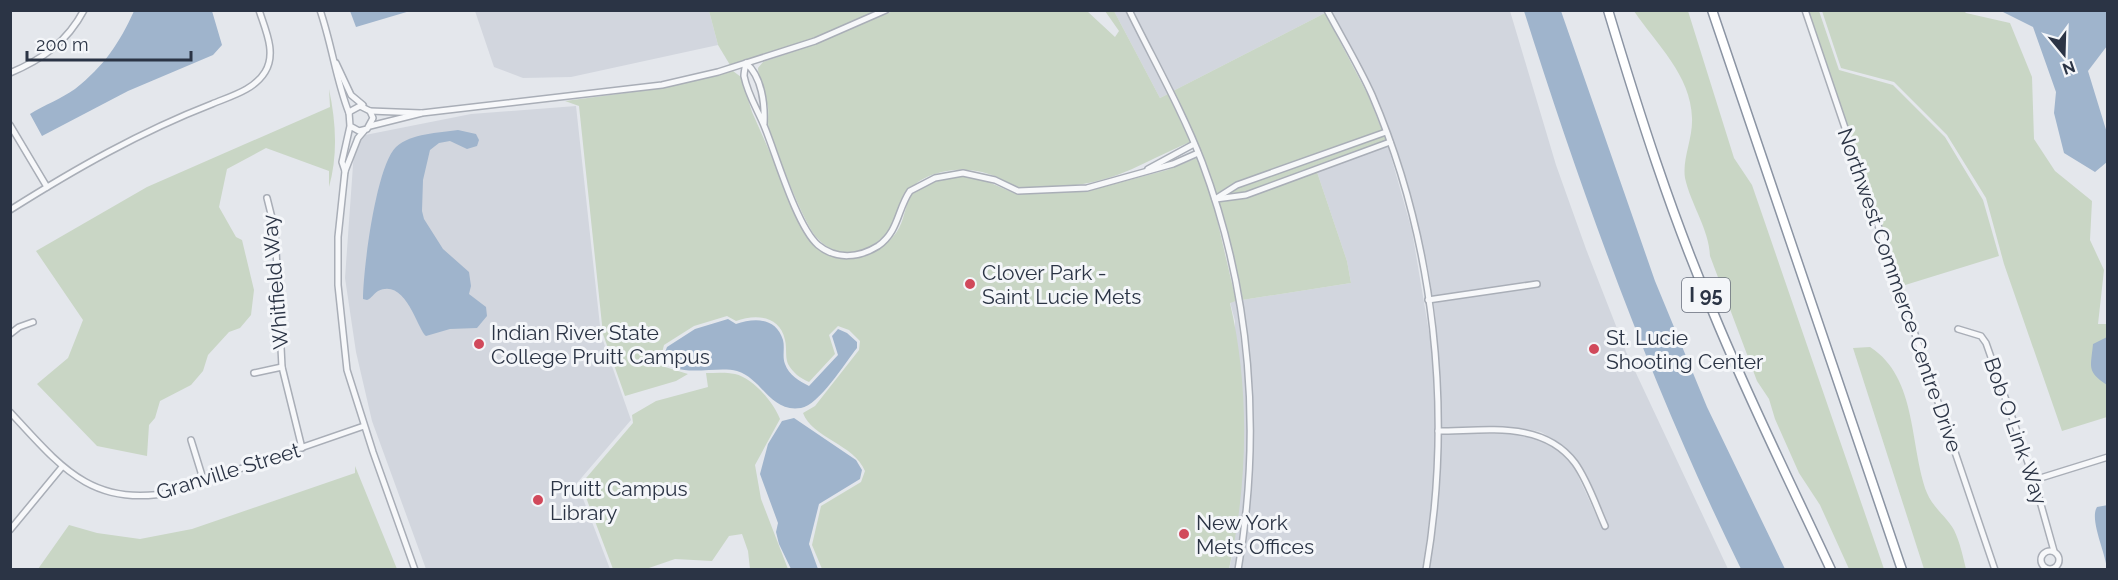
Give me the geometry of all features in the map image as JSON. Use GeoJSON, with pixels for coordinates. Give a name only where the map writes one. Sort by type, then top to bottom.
{"type":"FeatureCollection","features":[{"type":"Feature","properties":{"kind":"highway","name":"I 95"},"geometry":{"type":"LineString","coordinates":[[1608,10],[1654,160],[1712,311],[1831,570]]}},
{"type":"Feature","properties":{"kind":"highway"},"geometry":{"type":"LineString","coordinates":[[1712,10],[1902,570]]}},
{"type":"Feature","properties":{"kind":"street"},"geometry":{"type":"LineString","coordinates":[[10,73],[51,52],[68,35],[84,10]]}},
{"type":"Feature","properties":{"kind":"street"},"geometry":{"type":"LineString","coordinates":[[10,210],[104,153],[158,126],[244,91],[267,70],[269,38],[259,10]]}},
{"type":"Feature","properties":{"kind":"street"},"geometry":{"type":"LineString","coordinates":[[320,10],[335,62],[338,83],[349,114],[350,126],[342,162],[345,171]]}},
{"type":"Feature","properties":{"kind":"street"},"geometry":{"type":"LineString","coordinates":[[415,570],[364,426],[347,370],[338,285],[338,237],[345,171],[358,138],[364,130],[370,126],[422,113],[620,92],[707,75],[815,41],[886,10]]}},
{"type":"Feature","properties":{"kind":"street"},"geometry":{"type":"LineString","coordinates":[[1129,10],[1198,153],[1215,199],[1240,305],[1250,390],[1250,476],[1238,570]]}},
{"type":"Feature","properties":{"kind":"street"},"geometry":{"type":"LineString","coordinates":[[1327,10],[1371,94],[1390,142],[1415,231],[1428,300],[1435,350],[1438,431],[1437,482],[1426,570]]}},
{"type":"Feature","properties":{"kind":"street","name":"Northwest Commerce Centre Drive"},"geometry":{"type":"LineString","coordinates":[[1805,10],[1995,570]]}},
{"type":"Feature","properties":{"kind":"street"},"geometry":{"type":"LineString","coordinates":[[335,62],[351,95],[370,111],[373,118],[370,126]]}},
{"type":"Feature","properties":{"kind":"street"},"geometry":{"type":"LineString","coordinates":[[746,63],[753,70],[762,96],[764,124]]}},
{"type":"Feature","properties":{"kind":"street"},"geometry":{"type":"LineString","coordinates":[[746,63],[744,76],[754,108],[764,124],[808,233],[825,249],[845,256],[864,253],[881,243],[897,224],[912,190],[940,176],[974,174],[995,180],[1016,190],[1087,188],[1144,172],[1198,153]]}},
{"type":"Feature","properties":{"kind":"street"},"geometry":{"type":"LineString","coordinates":[[267,70],[274,74]]}},
{"type":"Feature","properties":{"kind":"street"},"geometry":{"type":"LineString","coordinates":[[349,114],[356,107],[364,106]]}},
{"type":"Feature","properties":{"kind":"street"},"geometry":{"type":"LineString","coordinates":[[370,111],[422,113]]}},
{"type":"Feature","properties":{"kind":"street"},"geometry":{"type":"LineString","coordinates":[[10,124],[47,187]]}},
{"type":"Feature","properties":{"kind":"street"},"geometry":{"type":"LineString","coordinates":[[350,126],[355,130],[364,130]]}},
{"type":"Feature","properties":{"kind":"street"},"geometry":{"type":"LineString","coordinates":[[1215,199],[1238,184],[1386,132]]}},
{"type":"Feature","properties":{"kind":"street"},"geometry":{"type":"LineString","coordinates":[[1215,199],[1246,195],[1390,142]]}},
{"type":"Feature","properties":{"kind":"street"},"geometry":{"type":"LineString","coordinates":[[1144,172],[1166,156],[1194,144]]}},
{"type":"Feature","properties":{"kind":"street","name":"Whitfield Way"},"geometry":{"type":"LineString","coordinates":[[267,198],[274,230],[282,366],[302,448]]}},
{"type":"Feature","properties":{"kind":"street"},"geometry":{"type":"LineString","coordinates":[[1428,300],[1537,284]]}},
{"type":"Feature","properties":{"kind":"street"},"geometry":{"type":"LineString","coordinates":[[10,334],[19,327],[33,322]]}},
{"type":"Feature","properties":{"kind":"street","name":"Bob O Link Way"},"geometry":{"type":"LineString","coordinates":[[1958,329],[1981,336],[1986,344],[2034,480],[2054,551]]}},
{"type":"Feature","properties":{"kind":"street","name":"Whitfield Way"},"geometry":{"type":"LineString","coordinates":[[254,373],[282,366]]}},
{"type":"Feature","properties":{"kind":"street","name":"Granville Street"},"geometry":{"type":"LineString","coordinates":[[10,412],[62,467],[86,483],[119,494],[156,496],[204,482],[364,426]]}},
{"type":"Feature","properties":{"kind":"street"},"geometry":{"type":"LineString","coordinates":[[1438,431],[1521,431],[1540,435],[1557,444],[1576,465],[1605,526]]}},
{"type":"Feature","properties":{"kind":"street"},"geometry":{"type":"LineString","coordinates":[[191,440],[204,482]]}},
{"type":"Feature","properties":{"kind":"street"},"geometry":{"type":"LineString","coordinates":[[2034,480],[2108,457]]}},
{"type":"Feature","properties":{"kind":"street"},"geometry":{"type":"LineString","coordinates":[[10,530],[62,467]]}},
{"type":"Feature","properties":{"kind":"shaded area"},"geometry":{"type":"Polygon","coordinates":[[[1324,10],[1325,13],[1173,91],[1132,11],[1324,10]]]}},
{"type":"Feature","properties":{"kind":"shaded area"},"geometry":{"type":"Polygon","coordinates":[[[475,11],[709,11],[718,45],[571,77],[523,78],[494,67],[475,11]]]}},
{"type":"Feature","properties":{"kind":"shaded area"},"geometry":{"type":"Polygon","coordinates":[[[1114,11],[1126,11],[1168,94],[1160,98],[1114,11]]]}},
{"type":"Feature","properties":{"kind":"shaded area"},"geometry":{"type":"Polygon","coordinates":[[[1330,11],[1510,11],[1556,165],[1627,354],[1728,569],[1429,569],[1440,483],[1441,434],[1521,434],[1540,438],[1555,447],[1574,467],[1603,530],[1609,527],[1579,464],[1558,442],[1541,432],[1521,428],[1441,428],[1438,350],[1432,302],[1540,287],[1539,281],[1431,296],[1393,144],[1374,92],[1330,11]]]}},
{"type":"Feature","properties":{"kind":"shaded area","name":"Indian River State College Pruitt Campus"},"geometry":{"type":"Polygon","coordinates":[[[576,106],[601,335],[631,420],[577,483],[610,569],[426,569],[372,421],[356,352],[345,278],[355,137],[471,114],[576,106]]]}},
{"type":"Feature","properties":{"kind":"shaded area"},"geometry":{"type":"Polygon","coordinates":[[[1388,146],[1412,231],[1432,350],[1434,482],[1423,569],[1240,570],[1252,486],[1254,429],[1250,356],[1242,300],[1351,283],[1347,261],[1317,172],[1388,146]]]}},
{"type":"Feature","properties":{"kind":"shaded area"},"geometry":{"type":"Polygon","coordinates":[[[1236,301],[1247,391],[1247,475],[1235,569],[1229,570],[1233,551],[1235,321],[1230,302],[1236,301]]]}},
{"type":"Feature","properties":{"kind":"green space"},"geometry":{"type":"Polygon","coordinates":[[[709,11],[878,11],[813,38],[730,65],[718,45],[709,11]]]}},
{"type":"Feature","properties":{"kind":"green space"},"geometry":{"type":"Polygon","coordinates":[[[893,11],[1087,11],[1115,37],[1119,31],[1105,11],[1114,11],[1160,98],[1168,94],[1190,142],[1110,178],[1075,185],[1021,188],[989,174],[968,170],[947,171],[928,176],[915,184],[907,194],[883,237],[871,246],[857,251],[835,250],[817,238],[811,230],[784,170],[769,130],[768,107],[758,68],[763,62],[813,45],[893,11]]]}},
{"type":"Feature","properties":{"kind":"green space"},"geometry":{"type":"Polygon","coordinates":[[[1634,11],[1688,11],[1734,158],[1752,185],[1884,569],[1849,569],[1820,505],[1799,473],[1775,419],[1769,399],[1757,381],[1710,256],[1707,236],[1685,178],[1684,171],[1692,118],[1686,88],[1671,61],[1634,11]]]}},
{"type":"Feature","properties":{"kind":"green space"},"geometry":{"type":"Polygon","coordinates":[[[1808,11],[1819,11],[1839,70],[1893,85],[1945,137],[1983,200],[1999,256],[1902,286],[1808,11]]]}},
{"type":"Feature","properties":{"kind":"green space"},"geometry":{"type":"Polygon","coordinates":[[[1822,11],[1964,11],[2010,23],[2032,77],[2034,139],[2055,171],[2092,201],[2090,240],[2104,270],[2098,324],[2107,324],[2107,417],[2062,431],[2004,264],[1986,198],[1947,135],[1894,82],[1841,68],[1822,11]]]}},
{"type":"Feature","properties":{"kind":"green space"},"geometry":{"type":"Polygon","coordinates":[[[1325,13],[1368,95],[1382,130],[1236,182],[1216,194],[1173,91],[1325,13]]]}},
{"type":"Feature","properties":{"kind":"green space"},"geometry":{"type":"Polygon","coordinates":[[[733,71],[741,77],[752,112],[806,234],[826,253],[838,257],[863,256],[886,243],[899,228],[912,194],[930,183],[960,176],[984,180],[1016,194],[1088,191],[1167,170],[1197,158],[1213,202],[1236,301],[1230,303],[1241,368],[1244,436],[1240,504],[1229,569],[822,569],[812,545],[821,506],[861,482],[865,471],[852,454],[815,429],[803,413],[815,406],[859,350],[860,341],[849,330],[838,326],[829,335],[835,354],[809,382],[792,370],[788,364],[786,343],[782,332],[778,326],[766,318],[736,321],[727,316],[694,326],[664,345],[661,357],[665,367],[688,374],[676,381],[625,396],[603,334],[579,106],[565,101],[663,88],[733,71]]]}},
{"type":"Feature","properties":{"kind":"green space"},"geometry":{"type":"Polygon","coordinates":[[[329,89],[335,138],[334,163],[329,187],[329,171],[266,148],[227,169],[219,207],[236,237],[242,240],[254,290],[251,315],[240,328],[229,332],[208,355],[203,371],[191,385],[160,401],[155,418],[149,425],[147,456],[97,446],[37,384],[68,358],[83,320],[36,251],[147,187],[330,107],[329,89]]]}},
{"type":"Feature","properties":{"kind":"green space"},"geometry":{"type":"Polygon","coordinates":[[[1384,136],[1386,140],[1245,192],[1229,194],[1239,187],[1384,136]]]}},
{"type":"Feature","properties":{"kind":"green space"},"geometry":{"type":"Polygon","coordinates":[[[1317,172],[1347,261],[1351,283],[1242,300],[1219,201],[1247,198],[1317,172]]]}},
{"type":"Feature","properties":{"kind":"green space"},"geometry":{"type":"Polygon","coordinates":[[[1870,347],[1885,360],[1897,376],[1910,414],[1921,474],[1927,493],[1954,530],[1966,569],[1924,569],[1853,348],[1870,347]]]}},
{"type":"Feature","properties":{"kind":"green space"},"geometry":{"type":"Polygon","coordinates":[[[706,373],[732,373],[749,380],[768,399],[780,419],[755,465],[761,499],[788,569],[750,569],[748,551],[742,534],[729,536],[712,561],[675,559],[646,569],[613,569],[581,484],[633,423],[632,415],[656,401],[708,387],[706,373]]]}},
{"type":"Feature","properties":{"kind":"green space"},"geometry":{"type":"Polygon","coordinates":[[[355,466],[397,569],[38,569],[69,525],[97,533],[140,539],[192,529],[355,473],[355,466]]]}},
{"type":"Feature","properties":{"kind":"water"},"geometry":{"type":"Polygon","coordinates":[[[350,10],[410,11],[356,27],[350,10]]]}},
{"type":"Feature","properties":{"kind":"water"},"geometry":{"type":"Polygon","coordinates":[[[134,11],[212,11],[222,45],[213,55],[128,91],[42,136],[30,114],[70,93],[94,72],[123,34],[134,11]]]}},
{"type":"Feature","properties":{"kind":"water"},"geometry":{"type":"Polygon","coordinates":[[[1524,11],[1561,11],[1655,281],[1707,407],[1785,569],[1741,569],[1709,501],[1649,364],[1622,294],[1571,153],[1524,11]]]}},
{"type":"Feature","properties":{"kind":"water"},"geometry":{"type":"Polygon","coordinates":[[[2001,11],[2107,11],[2107,46],[2088,71],[2107,133],[2107,162],[2095,172],[2064,153],[2054,113],[2056,92],[2033,27],[2001,11]]]}},
{"type":"Feature","properties":{"kind":"water"},"geometry":{"type":"Polygon","coordinates":[[[458,130],[476,134],[479,140],[477,146],[467,149],[450,141],[439,143],[430,150],[423,180],[422,211],[424,219],[443,249],[469,272],[471,286],[469,294],[486,307],[487,316],[477,328],[450,329],[426,336],[410,306],[396,291],[388,289],[378,291],[367,300],[363,299],[368,243],[382,175],[396,147],[417,136],[458,130]]]}},
{"type":"Feature","properties":{"kind":"water"},"geometry":{"type":"Polygon","coordinates":[[[728,319],[736,324],[764,321],[775,327],[783,340],[787,368],[795,377],[809,386],[838,355],[832,336],[838,329],[857,342],[857,348],[823,392],[801,408],[790,408],[774,401],[754,381],[737,371],[686,370],[669,365],[663,358],[667,347],[695,329],[728,319]]]}},
{"type":"Feature","properties":{"kind":"water"},"geometry":{"type":"Polygon","coordinates":[[[2108,337],[2107,385],[2093,372],[2091,363],[2093,344],[2108,337]]]}},
{"type":"Feature","properties":{"kind":"water"},"geometry":{"type":"Polygon","coordinates":[[[794,418],[856,460],[862,470],[860,479],[819,504],[809,544],[818,569],[791,569],[779,544],[776,532],[778,523],[760,474],[768,444],[782,421],[794,418]]]}},
{"type":"Feature","properties":{"kind":"water"},"geometry":{"type":"Polygon","coordinates":[[[2108,505],[2107,570],[2096,528],[2095,513],[2097,507],[2108,505]]]}},
{"type":"Feature","properties":{"kind":"place","name":"Clover Park - Saint Lucie Mets"},"geometry":{"type":"Point","coordinates":[970,284]}},
{"type":"Feature","properties":{"kind":"place","name":"Indian River State College Pruitt Campus"},"geometry":{"type":"Point","coordinates":[479,344]}},
{"type":"Feature","properties":{"kind":"place","name":"St. Lucie Shooting Center"},"geometry":{"type":"Point","coordinates":[1594,349]}},
{"type":"Feature","properties":{"kind":"place","name":"Pruitt Campus Library"},"geometry":{"type":"Point","coordinates":[538,500]}},
{"type":"Feature","properties":{"kind":"place","name":"New York Mets Offices"},"geometry":{"type":"Point","coordinates":[1184,534]}}]}
